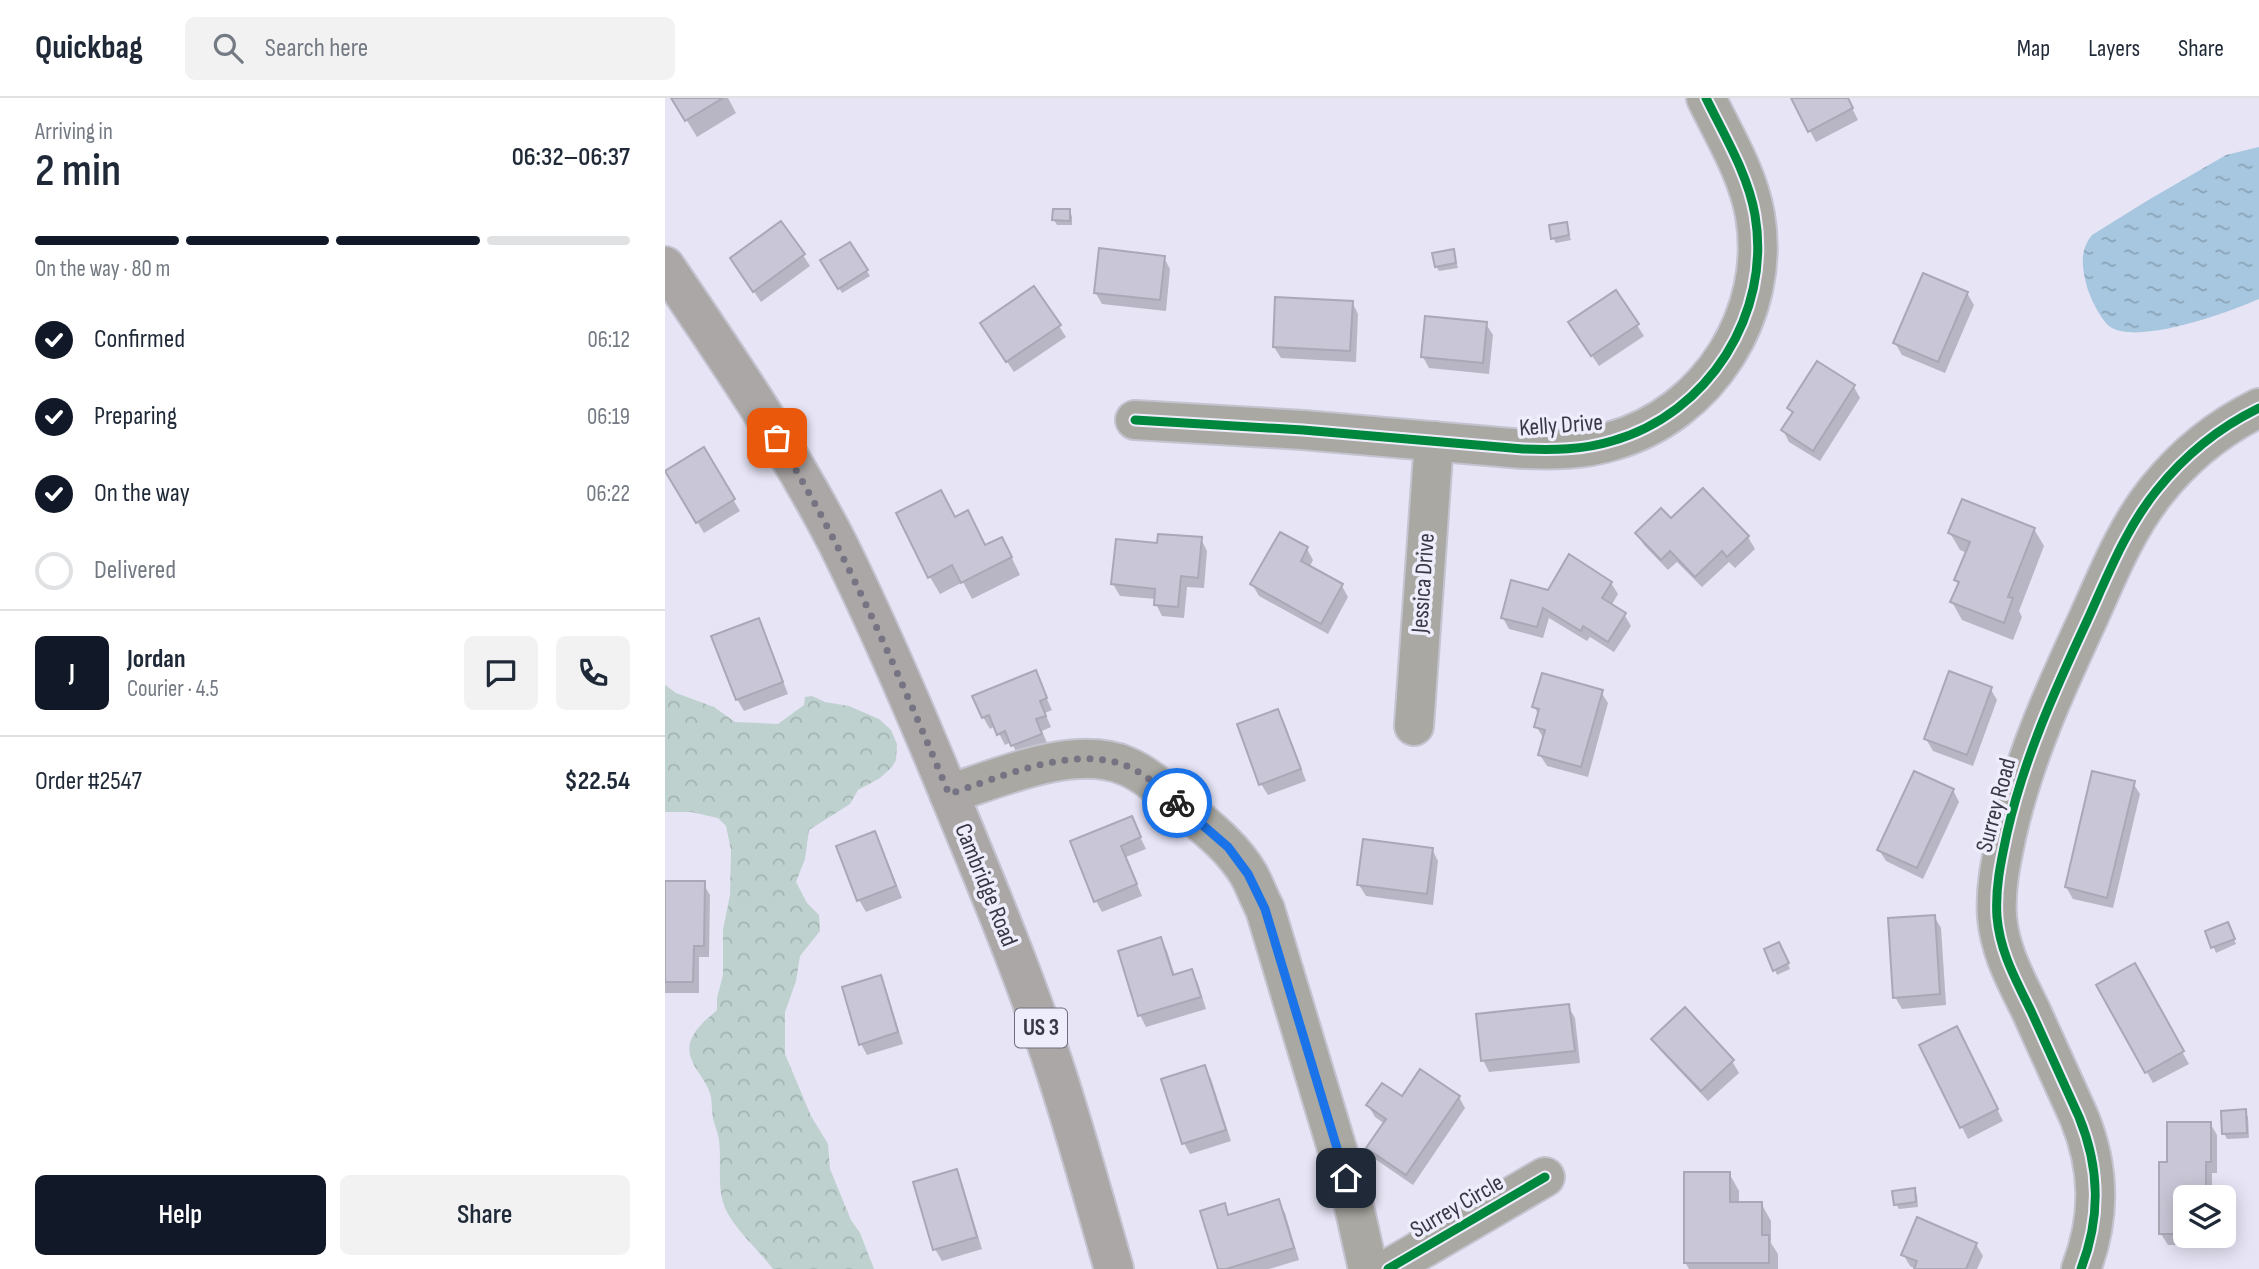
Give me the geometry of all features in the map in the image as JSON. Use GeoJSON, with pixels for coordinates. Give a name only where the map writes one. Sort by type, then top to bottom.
{"type":"FeatureCollection","features":[{"type":"Feature","properties":{"kind":"highway","name":"Cambridge Road"},"geometry":{"type":"LineString","coordinates":[[665,267],[765,418],[838,544],[891,655],[1005,931],[1035,1013],[1056,1072],[1114,1269]]}},
{"type":"Feature","properties":{"kind":"street","name":"Kelly Drive"},"geometry":{"type":"LineString","coordinates":[[1135,420],[1553,450],[1613,441],[1667,417],[1693,396],[1725,359],[1752,299],[1757,266],[1757,233],[1752,200],[1706,98]]}},
{"type":"Feature","properties":{"kind":"street","name":"Surrey Road"},"geometry":{"type":"LineString","coordinates":[[2081,1269],[2093,1230],[2096,1207],[2093,1161],[2079,1117],[2005,955],[1996,903],[1999,868],[2014,801],[2036,735],[2101,590],[2137,519],[2178,465],[2225,427],[2259,408]]}},
{"type":"Feature","properties":{"kind":"street","name":"Jessica Drive"},"geometry":{"type":"LineString","coordinates":[[1413,726],[1434,441]]}},
{"type":"Feature","properties":{"kind":"street"},"geometry":{"type":"LineString","coordinates":[[949,794],[1033,767],[1076,760],[1110,761],[1140,773],[1228,847],[1248,874],[1265,909],[1353,1202],[1368,1269]]}},
{"type":"Feature","properties":{"kind":"street","name":"Surrey Circle"},"geometry":{"type":"LineString","coordinates":[[1388,1269],[1545,1177]]}},
{"type":"Feature","properties":{"kind":"green space"},"geometry":{"type":"Polygon","coordinates":[[[665,685],[676,693],[714,707],[735,722],[778,724],[804,705],[805,697],[812,696],[825,702],[849,706],[879,719],[891,730],[897,744],[896,760],[892,767],[880,778],[858,790],[850,804],[809,830],[805,859],[796,882],[807,903],[819,915],[820,931],[800,956],[796,981],[785,1012],[785,1054],[811,1116],[828,1144],[830,1169],[874,1269],[773,1269],[736,1225],[723,1202],[719,1140],[711,1097],[689,1050],[695,1033],[717,1010],[723,975],[723,930],[730,895],[731,850],[726,826],[718,818],[691,812],[665,812],[665,685]]]}},
{"type":"Feature","properties":{"kind":"water"},"geometry":{"type":"Polygon","coordinates":[[[2259,147],[2259,299],[2207,318],[2164,329],[2126,332],[2108,325],[2094,303],[2084,273],[2083,253],[2092,235],[2226,155],[2259,147]]]}},
{"type":"Feature","properties":{"kind":"building"},"geometry":{"type":"Polygon","coordinates":[[[671,98],[723,98],[685,121],[671,98]]]}},
{"type":"Feature","properties":{"kind":"building"},"geometry":{"type":"Polygon","coordinates":[[[1791,98],[1848,98],[1853,108],[1808,132],[1791,98]]]}},
{"type":"Feature","properties":{"kind":"building"},"geometry":{"type":"Polygon","coordinates":[[[1053,209],[1070,209],[1070,221],[1052,220],[1053,209]]]}},
{"type":"Feature","properties":{"kind":"building"},"geometry":{"type":"Polygon","coordinates":[[[781,221],[805,254],[753,292],[730,258],[781,221]]]}},
{"type":"Feature","properties":{"kind":"building"},"geometry":{"type":"Polygon","coordinates":[[[1567,222],[1569,235],[1551,239],[1549,225],[1567,222]]]}},
{"type":"Feature","properties":{"kind":"building"},"geometry":{"type":"Polygon","coordinates":[[[850,242],[868,270],[838,289],[820,260],[850,242]]]}},
{"type":"Feature","properties":{"kind":"building"},"geometry":{"type":"Polygon","coordinates":[[[1099,248],[1165,256],[1160,300],[1094,293],[1099,248]]]}},
{"type":"Feature","properties":{"kind":"building"},"geometry":{"type":"Polygon","coordinates":[[[1454,249],[1456,263],[1435,267],[1432,253],[1454,249]]]}},
{"type":"Feature","properties":{"kind":"building"},"geometry":{"type":"Polygon","coordinates":[[[1923,273],[1968,292],[1938,362],[1893,343],[1923,273]]]}},
{"type":"Feature","properties":{"kind":"building"},"geometry":{"type":"Polygon","coordinates":[[[1034,286],[1061,325],[1006,362],[980,323],[1034,286]]]}},
{"type":"Feature","properties":{"kind":"building"},"geometry":{"type":"Polygon","coordinates":[[[1616,290],[1639,324],[1591,356],[1568,322],[1616,290]]]}},
{"type":"Feature","properties":{"kind":"building"},"geometry":{"type":"Polygon","coordinates":[[[1275,297],[1353,301],[1350,351],[1273,347],[1275,297]]]}},
{"type":"Feature","properties":{"kind":"building"},"geometry":{"type":"Polygon","coordinates":[[[1425,316],[1487,322],[1483,363],[1421,357],[1425,316]]]}},
{"type":"Feature","properties":{"kind":"building"},"geometry":{"type":"Polygon","coordinates":[[[1817,361],[1855,385],[1813,451],[1781,430],[1793,412],[1787,408],[1817,361]]]}},
{"type":"Feature","properties":{"kind":"building"},"geometry":{"type":"Polygon","coordinates":[[[704,447],[735,499],[696,523],[665,471],[704,447]]]}},
{"type":"Feature","properties":{"kind":"building"},"geometry":{"type":"Polygon","coordinates":[[[1703,488],[1749,536],[1727,557],[1722,551],[1695,577],[1670,551],[1661,560],[1635,533],[1661,508],[1671,518],[1703,488]]]}},
{"type":"Feature","properties":{"kind":"building"},"geometry":{"type":"Polygon","coordinates":[[[941,490],[955,517],[968,510],[985,545],[1002,537],[1012,557],[961,583],[952,565],[928,578],[896,513],[941,490]]]}},
{"type":"Feature","properties":{"kind":"building"},"geometry":{"type":"Polygon","coordinates":[[[1962,499],[2035,528],[2008,597],[2013,598],[2004,623],[1950,602],[1959,582],[1954,580],[1970,542],[1948,533],[1962,499]]]}},
{"type":"Feature","properties":{"kind":"building"},"geometry":{"type":"Polygon","coordinates":[[[1280,532],[1308,547],[1301,561],[1343,584],[1321,624],[1250,584],[1280,532]]]}},
{"type":"Feature","properties":{"kind":"building"},"geometry":{"type":"Polygon","coordinates":[[[1158,534],[1202,537],[1198,578],[1181,576],[1178,607],[1154,605],[1155,589],[1111,584],[1116,539],[1157,543],[1158,534]]]}},
{"type":"Feature","properties":{"kind":"building"},"geometry":{"type":"Polygon","coordinates":[[[1569,554],[1612,582],[1602,598],[1626,613],[1608,642],[1583,626],[1581,631],[1543,608],[1537,627],[1501,618],[1511,580],[1548,590],[1569,554]]]}},
{"type":"Feature","properties":{"kind":"building"},"geometry":{"type":"Polygon","coordinates":[[[759,618],[783,682],[736,700],[711,636],[759,618]]]}},
{"type":"Feature","properties":{"kind":"building"},"geometry":{"type":"Polygon","coordinates":[[[1036,670],[1047,698],[1040,701],[1046,716],[1036,719],[1042,734],[1011,746],[1005,731],[997,735],[989,715],[982,718],[972,696],[1036,670]]]}},
{"type":"Feature","properties":{"kind":"building"},"geometry":{"type":"Polygon","coordinates":[[[1949,671],[1992,687],[1967,755],[1924,739],[1949,671]]]}},
{"type":"Feature","properties":{"kind":"building"},"geometry":{"type":"Polygon","coordinates":[[[1542,673],[1603,690],[1581,767],[1538,755],[1545,730],[1534,727],[1539,709],[1532,707],[1542,673]]]}},
{"type":"Feature","properties":{"kind":"building"},"geometry":{"type":"Polygon","coordinates":[[[1278,709],[1301,769],[1259,785],[1237,724],[1278,709]]]}},
{"type":"Feature","properties":{"kind":"building"},"geometry":{"type":"Polygon","coordinates":[[[1914,771],[1954,789],[1917,868],[1877,850],[1914,771]]]}},
{"type":"Feature","properties":{"kind":"building"},"geometry":{"type":"Polygon","coordinates":[[[2092,771],[2135,781],[2107,898],[2065,887],[2092,771]]]}},
{"type":"Feature","properties":{"kind":"building"},"geometry":{"type":"Polygon","coordinates":[[[1132,816],[1141,837],[1121,846],[1137,884],[1094,902],[1070,841],[1132,816]]]}},
{"type":"Feature","properties":{"kind":"building"},"geometry":{"type":"Polygon","coordinates":[[[875,831],[896,886],[857,901],[836,846],[875,831]]]}},
{"type":"Feature","properties":{"kind":"building"},"geometry":{"type":"Polygon","coordinates":[[[1363,839],[1433,848],[1427,894],[1357,885],[1363,839]]]}},
{"type":"Feature","properties":{"kind":"building"},"geometry":{"type":"Polygon","coordinates":[[[665,881],[705,881],[704,946],[694,946],[693,982],[665,982],[665,881]]]}},
{"type":"Feature","properties":{"kind":"building"},"geometry":{"type":"Polygon","coordinates":[[[1935,915],[1940,994],[1893,998],[1888,918],[1935,915]]]}},
{"type":"Feature","properties":{"kind":"building"},"geometry":{"type":"Polygon","coordinates":[[[2228,922],[2235,939],[2211,948],[2205,931],[2228,922]]]}},
{"type":"Feature","properties":{"kind":"building"},"geometry":{"type":"Polygon","coordinates":[[[1161,937],[1173,975],[1192,969],[1201,997],[1138,1016],[1118,951],[1161,937]]]}},
{"type":"Feature","properties":{"kind":"building"},"geometry":{"type":"Polygon","coordinates":[[[1779,942],[1789,963],[1773,971],[1764,949],[1779,942]]]}},
{"type":"Feature","properties":{"kind":"building"},"geometry":{"type":"Polygon","coordinates":[[[2135,963],[2184,1051],[2145,1073],[2096,985],[2135,963]]]}},
{"type":"Feature","properties":{"kind":"building"},"geometry":{"type":"Polygon","coordinates":[[[881,975],[898,1032],[859,1045],[842,987],[881,975]]]}},
{"type":"Feature","properties":{"kind":"building"},"geometry":{"type":"Polygon","coordinates":[[[1569,1004],[1575,1051],[1481,1061],[1476,1014],[1569,1004]]]}},
{"type":"Feature","properties":{"kind":"building"},"geometry":{"type":"Polygon","coordinates":[[[1685,1007],[1734,1060],[1701,1091],[1651,1039],[1685,1007]]]}},
{"type":"Feature","properties":{"kind":"building"},"geometry":{"type":"Polygon","coordinates":[[[1957,1026],[1998,1109],[1960,1128],[1919,1045],[1957,1026]]]}},
{"type":"Feature","properties":{"kind":"building"},"geometry":{"type":"Polygon","coordinates":[[[1205,1065],[1226,1130],[1182,1144],[1161,1079],[1205,1065]]]}},
{"type":"Feature","properties":{"kind":"building"},"geometry":{"type":"Polygon","coordinates":[[[1420,1069],[1460,1096],[1406,1175],[1366,1148],[1386,1119],[1366,1105],[1382,1083],[1402,1096],[1420,1069]]]}},
{"type":"Feature","properties":{"kind":"building"},"geometry":{"type":"Polygon","coordinates":[[[2246,1109],[2247,1133],[2222,1134],[2221,1111],[2246,1109]]]}},
{"type":"Feature","properties":{"kind":"building"},"geometry":{"type":"Polygon","coordinates":[[[2167,1122],[2211,1122],[2211,1162],[2206,1162],[2206,1185],[2173,1185],[2173,1234],[2159,1234],[2159,1162],[2167,1162],[2167,1122]]]}},
{"type":"Feature","properties":{"kind":"building"},"geometry":{"type":"Polygon","coordinates":[[[957,1169],[977,1237],[933,1250],[913,1182],[957,1169]]]}},
{"type":"Feature","properties":{"kind":"building"},"geometry":{"type":"Polygon","coordinates":[[[1684,1172],[1730,1172],[1730,1202],[1762,1202],[1762,1235],[1769,1235],[1769,1263],[1684,1263],[1684,1172]]]}},
{"type":"Feature","properties":{"kind":"building"},"geometry":{"type":"Polygon","coordinates":[[[1915,1188],[1916,1202],[1894,1205],[1892,1191],[1915,1188]]]}},
{"type":"Feature","properties":{"kind":"building"},"geometry":{"type":"Polygon","coordinates":[[[1279,1199],[1294,1248],[1226,1269],[1218,1269],[1200,1211],[1225,1203],[1228,1215],[1279,1199]]]}},
{"type":"Feature","properties":{"kind":"building"},"geometry":{"type":"Polygon","coordinates":[[[1917,1217],[1977,1243],[1966,1269],[1914,1269],[1917,1261],[1901,1255],[1917,1217]]]}},
{"type":"Feature","properties":{"kind":"cycle path"},"geometry":{"type":"LineString","coordinates":[[1135,420],[1303,430],[1523,449],[1590,446],[1646,428],[1677,408],[1704,384],[1726,355],[1743,323],[1753,288],[1758,252],[1752,200],[1735,155],[1706,98]]}},
{"type":"Feature","properties":{"kind":"cycle path"},"geometry":{"type":"LineString","coordinates":[[2081,1269],[2088,1250],[2095,1212],[2091,1155],[2079,1117],[2014,977],[2001,942],[1997,896],[2005,843],[2022,778],[2041,725],[2110,570],[2136,520],[2157,490],[2191,454],[2230,424],[2259,408]]}},
{"type":"Feature","properties":{"kind":"cycle path"},"geometry":{"type":"LineString","coordinates":[[1388,1269],[1545,1177]]}},
{"type":"Feature","properties":{"kind":"way so far"},"geometry":{"type":"LineString","coordinates":[[777,438],[838,544],[891,655],[949,794],[1033,767],[1076,760],[1095,760],[1125,765],[1140,773],[1177,803]]}},
{"type":"Feature","properties":{"kind":"route"},"geometry":{"type":"LineString","coordinates":[[1177,803],[1228,847],[1248,874],[1265,909],[1346,1178]]}}]}
